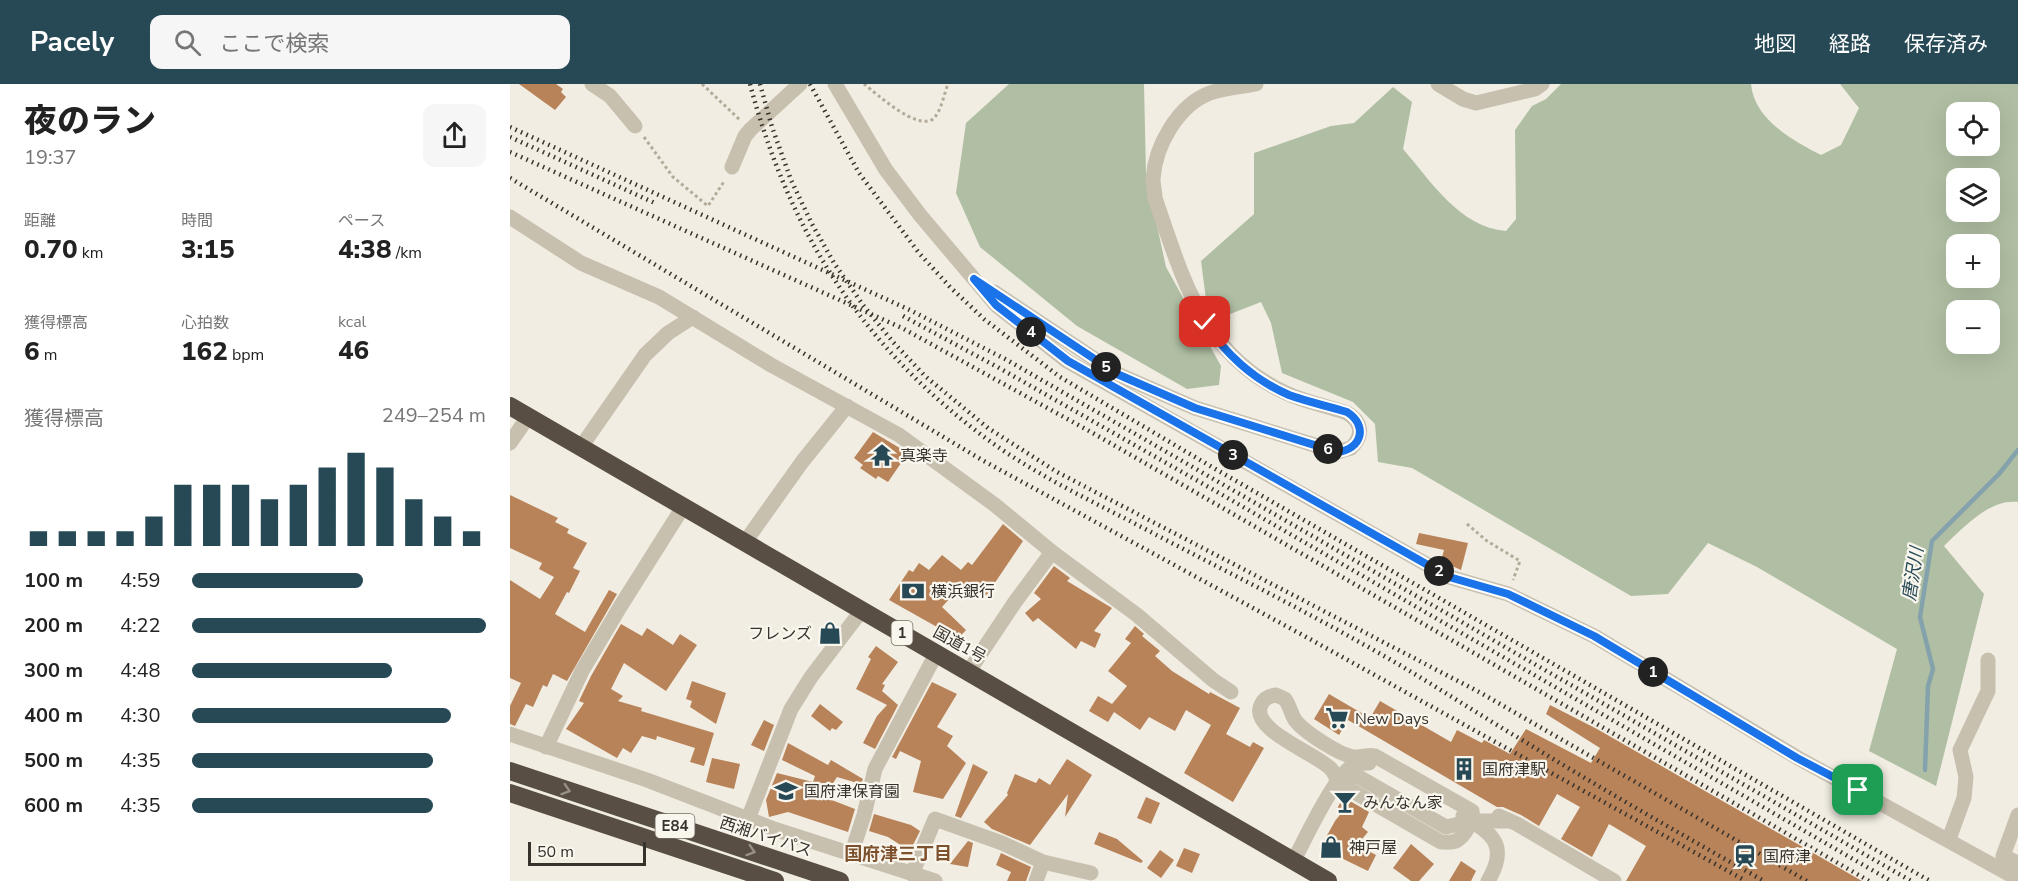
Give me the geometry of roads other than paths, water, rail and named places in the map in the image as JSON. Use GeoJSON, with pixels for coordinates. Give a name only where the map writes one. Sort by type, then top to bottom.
{"type":"FeatureCollection","features":[{"type":"Feature","properties":{"kind":"highway","name":"国道1号"},"geometry":{"type":"LineString","coordinates":[[510,406],[1328,881]]}},
{"type":"Feature","properties":{"kind":"highway","name":"西湘バイパス"},"geometry":{"type":"LineString","coordinates":[[510,771],[840,881]]}},
{"type":"Feature","properties":{"kind":"highway","name":"E84"},"geometry":{"type":"LineString","coordinates":[[510,793],[775,881]]}},
{"type":"Feature","properties":{"kind":"street"},"geometry":{"type":"LineString","coordinates":[[592,84],[610,96],[635,126]]}},
{"type":"Feature","properties":{"kind":"street"},"geometry":{"type":"LineString","coordinates":[[732,167],[745,136],[800,84]]}},
{"type":"Feature","properties":{"kind":"street"},"geometry":{"type":"LineString","coordinates":[[835,84],[886,170],[974,279],[996,305],[1068,361],[1449,577],[1508,594],[1594,636],[1797,758],[2018,879]]}},
{"type":"Feature","properties":{"kind":"street"},"geometry":{"type":"LineString","coordinates":[[974,279],[1117,374],[1195,408],[1337,452],[1351,448],[1360,433],[1360,427],[1353,416],[1275,388],[1248,370],[1213,335],[1194,304],[1155,198],[1153,180],[1160,147],[1190,105],[1210,93],[1256,84]]}},
{"type":"Feature","properties":{"kind":"street"},"geometry":{"type":"LineString","coordinates":[[1438,84],[1463,99],[1476,103],[1534,89],[1542,84]]}},
{"type":"Feature","properties":{"kind":"street"},"geometry":{"type":"LineString","coordinates":[[510,217],[581,263],[659,297],[771,365],[899,435],[995,505],[1137,615],[1213,680],[1231,692]]}},
{"type":"Feature","properties":{"kind":"street"},"geometry":{"type":"LineString","coordinates":[[581,447],[645,355],[668,333],[693,317]]}},
{"type":"Feature","properties":{"kind":"street"},"geometry":{"type":"LineString","coordinates":[[744,542],[802,462],[847,406]]}},
{"type":"Feature","properties":{"kind":"street"},"geometry":{"type":"LineString","coordinates":[[510,443],[528,417]]}},
{"type":"Feature","properties":{"kind":"street"},"geometry":{"type":"LineString","coordinates":[[546,747],[582,671],[683,507]]}},
{"type":"Feature","properties":{"kind":"street"},"geometry":{"type":"LineString","coordinates":[[969,671],[1014,602],[1053,552]]}},
{"type":"Feature","properties":{"kind":"street"},"geometry":{"type":"LineString","coordinates":[[748,819],[791,709],[810,677],[862,610]]}},
{"type":"Feature","properties":{"kind":"street"},"geometry":{"type":"LineString","coordinates":[[851,855],[875,769],[936,654]]}},
{"type":"Feature","properties":{"kind":"street"},"geometry":{"type":"LineString","coordinates":[[1948,839],[1964,798],[1966,777],[1960,750],[1988,691],[1988,660]]}},
{"type":"Feature","properties":{"kind":"street"},"geometry":{"type":"LineString","coordinates":[[1472,816],[1459,838],[1454,842],[1441,842],[1337,782],[1332,769],[1271,730],[1262,718],[1261,703],[1270,696],[1282,696],[1303,729],[1339,752],[1355,757],[1367,754],[1375,756],[1472,816],[1497,843],[1498,853],[1493,874],[1488,881]]}},
{"type":"Feature","properties":{"kind":"street"},"geometry":{"type":"LineString","coordinates":[[510,734],[647,780],[851,855],[935,881]]}},
{"type":"Feature","properties":{"kind":"street"},"geometry":{"type":"LineString","coordinates":[[1294,860],[1337,782],[1351,766],[1368,763],[1472,816],[1494,813],[1517,824],[1614,881]]}},
{"type":"Feature","properties":{"kind":"street"},"geometry":{"type":"LineString","coordinates":[[2018,815],[2003,856],[2018,863]]}},
{"type":"Feature","properties":{"kind":"street"},"geometry":{"type":"LineString","coordinates":[[912,874],[935,819],[1002,843],[1043,862],[1091,873]]}},
{"type":"Feature","properties":{"kind":"street"},"geometry":{"type":"LineString","coordinates":[[1036,881],[1043,862]]}},
{"type":"Feature","properties":{"kind":"waterway","name":"唐沢川"},"geometry":{"type":"LineString","coordinates":[[1925,770],[1928,686],[1933,669],[1920,617],[1932,541],[1999,474],[2018,450]]}},
{"type":"Feature","properties":{"kind":"railway"},"geometry":{"type":"LineString","coordinates":[[750,84],[785,186],[832,276],[895,358],[933,395],[975,430],[1050,479],[1382,655],[1586,778],[1764,881]]}},
{"type":"Feature","properties":{"kind":"railway"},"geometry":{"type":"LineString","coordinates":[[760,84],[791,180],[834,263],[863,305],[893,342],[925,376],[988,428],[1057,472],[1481,693],[1807,881]]}},
{"type":"Feature","properties":{"kind":"railway"},"geometry":{"type":"LineString","coordinates":[[810,84],[859,173],[919,253],[984,319],[1060,377],[1930,881]]}},
{"type":"Feature","properties":{"kind":"railway"},"geometry":{"type":"LineString","coordinates":[[510,127],[910,310],[1007,360],[1911,881]]}},
{"type":"Feature","properties":{"kind":"railway"},"geometry":{"type":"LineString","coordinates":[[510,137],[657,204]]}},
{"type":"Feature","properties":{"kind":"railway"},"geometry":{"type":"LineString","coordinates":[[510,152],[902,328],[1091,432],[1869,881]]}},
{"type":"Feature","properties":{"kind":"railway"},"geometry":{"type":"LineString","coordinates":[[510,178],[982,460],[1746,881]]}},
{"type":"Feature","properties":{"kind":"railway"},"geometry":{"type":"LineString","coordinates":[[903,316],[1212,489],[1891,881]]}},
{"type":"Feature","properties":{"kind":"place","name":"真楽寺"},"geometry":{"type":"Point","coordinates":[882,455]}},
{"type":"Feature","properties":{"kind":"place","name":"横浜銀行"},"geometry":{"type":"Point","coordinates":[913,591]}},
{"type":"Feature","properties":{"kind":"place","name":"フレンズ"},"geometry":{"type":"Point","coordinates":[830,633]}},
{"type":"Feature","properties":{"kind":"place","name":"New Days"},"geometry":{"type":"Point","coordinates":[1337,718]}},
{"type":"Feature","properties":{"kind":"place","name":"国府津駅"},"geometry":{"type":"Point","coordinates":[1464,769]}},
{"type":"Feature","properties":{"kind":"place","name":"国府津保育園"},"geometry":{"type":"Point","coordinates":[786,791]}},
{"type":"Feature","properties":{"kind":"place","name":"みんなん家"},"geometry":{"type":"Point","coordinates":[1345,802]}},
{"type":"Feature","properties":{"kind":"place","name":"神戸屋"},"geometry":{"type":"Point","coordinates":[1331,847]}},
{"type":"Feature","properties":{"kind":"place","name":"国府津"},"geometry":{"type":"Point","coordinates":[1745,856]}},
{"type":"Feature","properties":{"kind":"district","name":"国府津三丁目"},"geometry":{"type":"Point","coordinates":[898,854]}}]}
